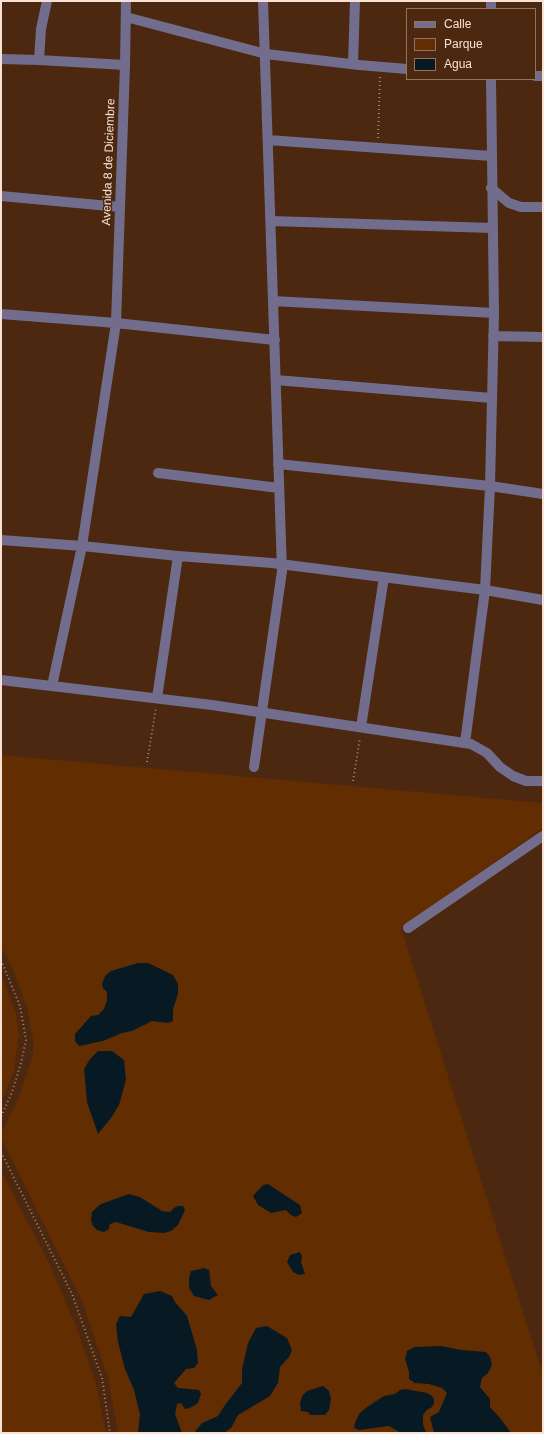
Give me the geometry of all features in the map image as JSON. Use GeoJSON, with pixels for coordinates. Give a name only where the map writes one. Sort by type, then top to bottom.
{"type":"FeatureCollection","features":[{"type":"Feature","properties":{"kind":"street"},"geometry":{"type":"LineString","coordinates":[[39,60],[41,29],[47,1]]}},
{"type":"Feature","properties":{"kind":"street","name":"Avenida 8 de Diciembre"},"geometry":{"type":"LineString","coordinates":[[52,686],[82,546],[116,323],[126,1]]}},
{"type":"Feature","properties":{"kind":"street"},"geometry":{"type":"LineString","coordinates":[[254,767],[282,571],[266,54],[263,1]]}},
{"type":"Feature","properties":{"kind":"street"},"geometry":{"type":"LineString","coordinates":[[353,64],[355,1]]}},
{"type":"Feature","properties":{"kind":"street"},"geometry":{"type":"LineString","coordinates":[[126,16],[266,54],[406,69]]}},
{"type":"Feature","properties":{"kind":"street"},"geometry":{"type":"LineString","coordinates":[[1,59],[125,65]]}},
{"type":"Feature","properties":{"kind":"street"},"geometry":{"type":"LineString","coordinates":[[465,743],[485,590],[490,486],[494,313],[491,188],[491,80]]}},
{"type":"Feature","properties":{"kind":"street"},"geometry":{"type":"LineString","coordinates":[[268,140],[492,156]]}},
{"type":"Feature","properties":{"kind":"street"},"geometry":{"type":"LineString","coordinates":[[491,188],[509,203],[521,207],[543,207]]}},
{"type":"Feature","properties":{"kind":"street"},"geometry":{"type":"LineString","coordinates":[[1,196],[120,207]]}},
{"type":"Feature","properties":{"kind":"street"},"geometry":{"type":"LineString","coordinates":[[271,221],[492,228]]}},
{"type":"Feature","properties":{"kind":"street"},"geometry":{"type":"LineString","coordinates":[[273,301],[494,313]]}},
{"type":"Feature","properties":{"kind":"street"},"geometry":{"type":"LineString","coordinates":[[1,314],[116,323],[275,340]]}},
{"type":"Feature","properties":{"kind":"street"},"geometry":{"type":"LineString","coordinates":[[493,336],[543,337]]}},
{"type":"Feature","properties":{"kind":"street"},"geometry":{"type":"LineString","coordinates":[[276,380],[491,398]]}},
{"type":"Feature","properties":{"kind":"street"},"geometry":{"type":"LineString","coordinates":[[278,464],[490,486],[543,494]]}},
{"type":"Feature","properties":{"kind":"street"},"geometry":{"type":"LineString","coordinates":[[158,473],[279,488]]}},
{"type":"Feature","properties":{"kind":"street"},"geometry":{"type":"LineString","coordinates":[[1,540],[281,564],[485,590],[543,600]]}},
{"type":"Feature","properties":{"kind":"street"},"geometry":{"type":"LineString","coordinates":[[157,698],[178,556]]}},
{"type":"Feature","properties":{"kind":"street"},"geometry":{"type":"LineString","coordinates":[[361,727],[384,577]]}},
{"type":"Feature","properties":{"kind":"street"},"geometry":{"type":"LineString","coordinates":[[1,680],[212,705],[471,744],[487,753],[500,767],[513,776],[526,781],[543,781]]}},
{"type":"Feature","properties":{"kind":"street"},"geometry":{"type":"LineString","coordinates":[[408,928],[543,836]]}},
{"type":"Feature","properties":{"kind":"path"},"geometry":{"type":"LineString","coordinates":[[378,148],[380,67]]}},
{"type":"Feature","properties":{"kind":"path"},"geometry":{"type":"LineString","coordinates":[[147,762],[157,698]]}},
{"type":"Feature","properties":{"kind":"path"},"geometry":{"type":"LineString","coordinates":[[353,781],[361,727]]}},
{"type":"Feature","properties":{"kind":"path"},"geometry":{"type":"LineString","coordinates":[[1,960],[20,1006],[26,1040],[21,1064],[12,1092],[1,1117]]}},
{"type":"Feature","properties":{"kind":"path"},"geometry":{"type":"LineString","coordinates":[[1,1152],[72,1294],[102,1378],[110,1433]]}},
{"type":"Feature","properties":{"kind":"green space"},"geometry":{"type":"Polygon","coordinates":[[[1,755],[543,803],[543,828],[401,928],[543,1375],[543,1433],[118,1433],[108,1378],[82,1301],[2,1140],[2,1132],[18,1099],[32,1059],[34,1043],[27,1009],[17,980],[7,956],[1,949],[1,755]]]}},
{"type":"Feature","properties":{"kind":"green space"},"geometry":{"type":"Polygon","coordinates":[[[1,973],[16,1014],[19,1034],[14,1071],[1,1103],[1,973]]]}},
{"type":"Feature","properties":{"kind":"green space"},"geometry":{"type":"Polygon","coordinates":[[[1,1170],[51,1267],[76,1326],[96,1384],[106,1433],[1,1433],[1,1170]]]}},
{"type":"Feature","properties":{"kind":"water"},"geometry":{"type":"Polygon","coordinates":[[[138,963],[148,963],[173,975],[178,984],[178,994],[173,1009],[173,1021],[168,1023],[152,1021],[132,1031],[122,1033],[103,1041],[79,1046],[75,1041],[75,1034],[91,1016],[98,1015],[104,1009],[107,1000],[107,992],[103,988],[102,984],[105,976],[111,971],[138,963]]]}},
{"type":"Feature","properties":{"kind":"water"},"geometry":{"type":"Polygon","coordinates":[[[98,1051],[112,1051],[124,1060],[126,1080],[119,1105],[98,1134],[87,1102],[84,1069],[90,1059],[98,1051]]]}},
{"type":"Feature","properties":{"kind":"water"},"geometry":{"type":"Polygon","coordinates":[[[268,1184],[300,1205],[302,1213],[296,1217],[291,1215],[286,1210],[271,1213],[258,1205],[253,1196],[263,1185],[268,1184]]]}},
{"type":"Feature","properties":{"kind":"water"},"geometry":{"type":"Polygon","coordinates":[[[129,1194],[140,1197],[162,1211],[170,1212],[178,1206],[183,1206],[185,1210],[178,1225],[171,1231],[164,1233],[149,1232],[116,1222],[110,1224],[109,1229],[104,1232],[97,1230],[93,1226],[91,1220],[92,1212],[96,1208],[101,1204],[129,1194]]]}},
{"type":"Feature","properties":{"kind":"water"},"geometry":{"type":"Polygon","coordinates":[[[300,1252],[302,1256],[301,1262],[305,1274],[299,1275],[293,1272],[287,1262],[290,1255],[300,1252]]]}},
{"type":"Feature","properties":{"kind":"water"},"geometry":{"type":"Polygon","coordinates":[[[204,1268],[209,1270],[211,1286],[218,1295],[209,1300],[194,1296],[189,1288],[191,1271],[204,1268]]]}},
{"type":"Feature","properties":{"kind":"water"},"geometry":{"type":"Polygon","coordinates":[[[160,1291],[172,1296],[187,1316],[197,1350],[198,1363],[194,1368],[186,1369],[174,1383],[178,1388],[199,1390],[201,1394],[198,1403],[190,1408],[185,1409],[181,1403],[177,1404],[175,1414],[182,1433],[138,1433],[140,1414],[134,1390],[125,1369],[118,1342],[116,1324],[120,1316],[131,1317],[144,1294],[160,1291]]]}},
{"type":"Feature","properties":{"kind":"water"},"geometry":{"type":"Polygon","coordinates":[[[267,1326],[287,1338],[292,1350],[289,1357],[280,1367],[278,1383],[270,1396],[238,1415],[231,1428],[224,1433],[194,1433],[202,1423],[218,1416],[242,1383],[242,1369],[248,1343],[256,1328],[267,1326]]]}},
{"type":"Feature","properties":{"kind":"water"},"geometry":{"type":"Polygon","coordinates":[[[441,1346],[461,1350],[486,1352],[490,1357],[492,1365],[488,1373],[482,1378],[480,1387],[490,1399],[490,1407],[511,1433],[434,1433],[430,1417],[439,1412],[447,1393],[442,1388],[429,1384],[415,1383],[409,1379],[409,1372],[405,1359],[407,1351],[415,1347],[441,1346]]]}},
{"type":"Feature","properties":{"kind":"water"},"geometry":{"type":"Polygon","coordinates":[[[323,1386],[329,1391],[331,1399],[329,1410],[325,1415],[310,1415],[308,1412],[301,1411],[300,1404],[302,1396],[307,1391],[323,1386]]]}},
{"type":"Feature","properties":{"kind":"water"},"geometry":{"type":"Polygon","coordinates":[[[405,1389],[427,1393],[434,1399],[432,1407],[423,1415],[423,1424],[426,1433],[401,1433],[389,1426],[359,1430],[354,1428],[359,1414],[367,1407],[384,1396],[395,1394],[400,1390],[405,1389]]]}}]}
